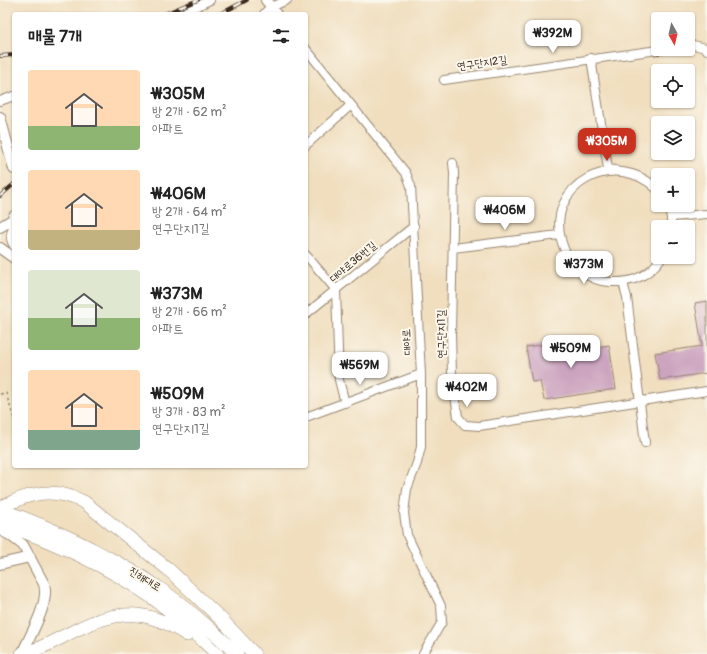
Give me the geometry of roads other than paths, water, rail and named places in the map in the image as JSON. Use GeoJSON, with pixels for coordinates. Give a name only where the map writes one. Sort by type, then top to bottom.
{"type":"FeatureCollection","features":[{"type":"Feature","properties":{"kind":"main road"},"geometry":{"type":"LineString","coordinates":[[0,509],[26,496],[44,492],[69,496],[84,502],[168,569],[222,620],[254,654]]}},
{"type":"Feature","properties":{"kind":"main road"},"geometry":{"type":"LineString","coordinates":[[0,509],[38,529]]}},
{"type":"Feature","properties":{"kind":"main road"},"geometry":{"type":"LineString","coordinates":[[0,523],[38,529]]}},
{"type":"Feature","properties":{"kind":"main road","name":"진해대로"},"geometry":{"type":"LineString","coordinates":[[38,529],[64,547],[123,579],[153,598],[187,626],[217,654]]}},
{"type":"Feature","properties":{"kind":"main road","name":"진해대로"},"geometry":{"type":"LineString","coordinates":[[38,529],[69,537],[124,566],[160,588],[196,616],[237,654]]}},
{"type":"Feature","properties":{"kind":"main road"},"geometry":{"type":"LineString","coordinates":[[22,654],[43,648],[98,620],[111,616],[132,614],[152,618],[175,627],[212,654]]}},
{"type":"Feature","properties":{"kind":"street"},"geometry":{"type":"LineString","coordinates":[[185,12],[210,0]]}},
{"type":"Feature","properties":{"kind":"street"},"geometry":{"type":"LineString","coordinates":[[270,9],[287,0]]}},
{"type":"Feature","properties":{"kind":"street"},"geometry":{"type":"LineString","coordinates":[[695,47],[706,48],[707,50]]}},
{"type":"Feature","properties":{"kind":"street","name":"대야로"},"geometry":{"type":"LineString","coordinates":[[308,51],[408,177],[413,195],[420,374],[421,447],[417,463],[407,489],[404,513],[407,535],[441,606],[442,622],[423,654]]}},
{"type":"Feature","properties":{"kind":"street","name":"연구단지2길"},"geometry":{"type":"LineString","coordinates":[[444,80],[651,51]]}},
{"type":"Feature","properties":{"kind":"street"},"geometry":{"type":"LineString","coordinates":[[591,58],[608,169],[631,173],[646,179],[651,184]]}},
{"type":"Feature","properties":{"kind":"street"},"geometry":{"type":"LineString","coordinates":[[0,101],[12,97]]}},
{"type":"Feature","properties":{"kind":"street"},"geometry":{"type":"LineString","coordinates":[[308,143],[351,105]]}},
{"type":"Feature","properties":{"kind":"street"},"geometry":{"type":"LineString","coordinates":[[0,117],[12,162]]}},
{"type":"Feature","properties":{"kind":"street","name":"연구단지1길"},"geometry":{"type":"LineString","coordinates":[[453,163],[452,374],[458,417],[465,425],[479,426],[707,391]]}},
{"type":"Feature","properties":{"kind":"street"},"geometry":{"type":"LineString","coordinates":[[616,170],[600,173],[585,179],[573,190],[564,203],[559,219],[559,235],[564,252],[575,266],[589,277],[605,282],[623,283],[640,277],[657,264]]}},
{"type":"Feature","properties":{"kind":"street"},"geometry":{"type":"LineString","coordinates":[[669,212],[671,217],[707,214]]}},
{"type":"Feature","properties":{"kind":"street"},"geometry":{"type":"LineString","coordinates":[[0,227],[12,220]]}},
{"type":"Feature","properties":{"kind":"street","name":"대야로36번길"},"geometry":{"type":"LineString","coordinates":[[308,312],[414,226]]}},
{"type":"Feature","properties":{"kind":"street"},"geometry":{"type":"LineString","coordinates":[[12,230],[12,243]]}},
{"type":"Feature","properties":{"kind":"street"},"geometry":{"type":"LineString","coordinates":[[453,248],[559,235]]}},
{"type":"Feature","properties":{"kind":"street"},"geometry":{"type":"LineString","coordinates":[[0,248],[12,257]]}},
{"type":"Feature","properties":{"kind":"street"},"geometry":{"type":"LineString","coordinates":[[308,257],[336,290],[339,380],[345,403]]}},
{"type":"Feature","properties":{"kind":"street"},"geometry":{"type":"LineString","coordinates":[[623,283],[645,443]]}},
{"type":"Feature","properties":{"kind":"street"},"geometry":{"type":"LineString","coordinates":[[308,417],[420,374]]}},
{"type":"Feature","properties":{"kind":"street"},"geometry":{"type":"LineString","coordinates":[[0,530],[10,535],[23,545],[44,584],[46,596],[42,610],[22,654]]}},
{"type":"Feature","properties":{"kind":"street"},"geometry":{"type":"LineString","coordinates":[[0,564],[30,557]]}},
{"type":"Feature","properties":{"kind":"railway"},"geometry":{"type":"LineString","coordinates":[[169,12],[198,0]]}},
{"type":"Feature","properties":{"kind":"railway"},"geometry":{"type":"LineString","coordinates":[[224,12],[247,0]]}},
{"type":"Feature","properties":{"kind":"railway"},"geometry":{"type":"LineString","coordinates":[[0,56],[12,55]]}},
{"type":"Feature","properties":{"kind":"railway"},"geometry":{"type":"LineString","coordinates":[[0,196],[12,186]]}}]}
